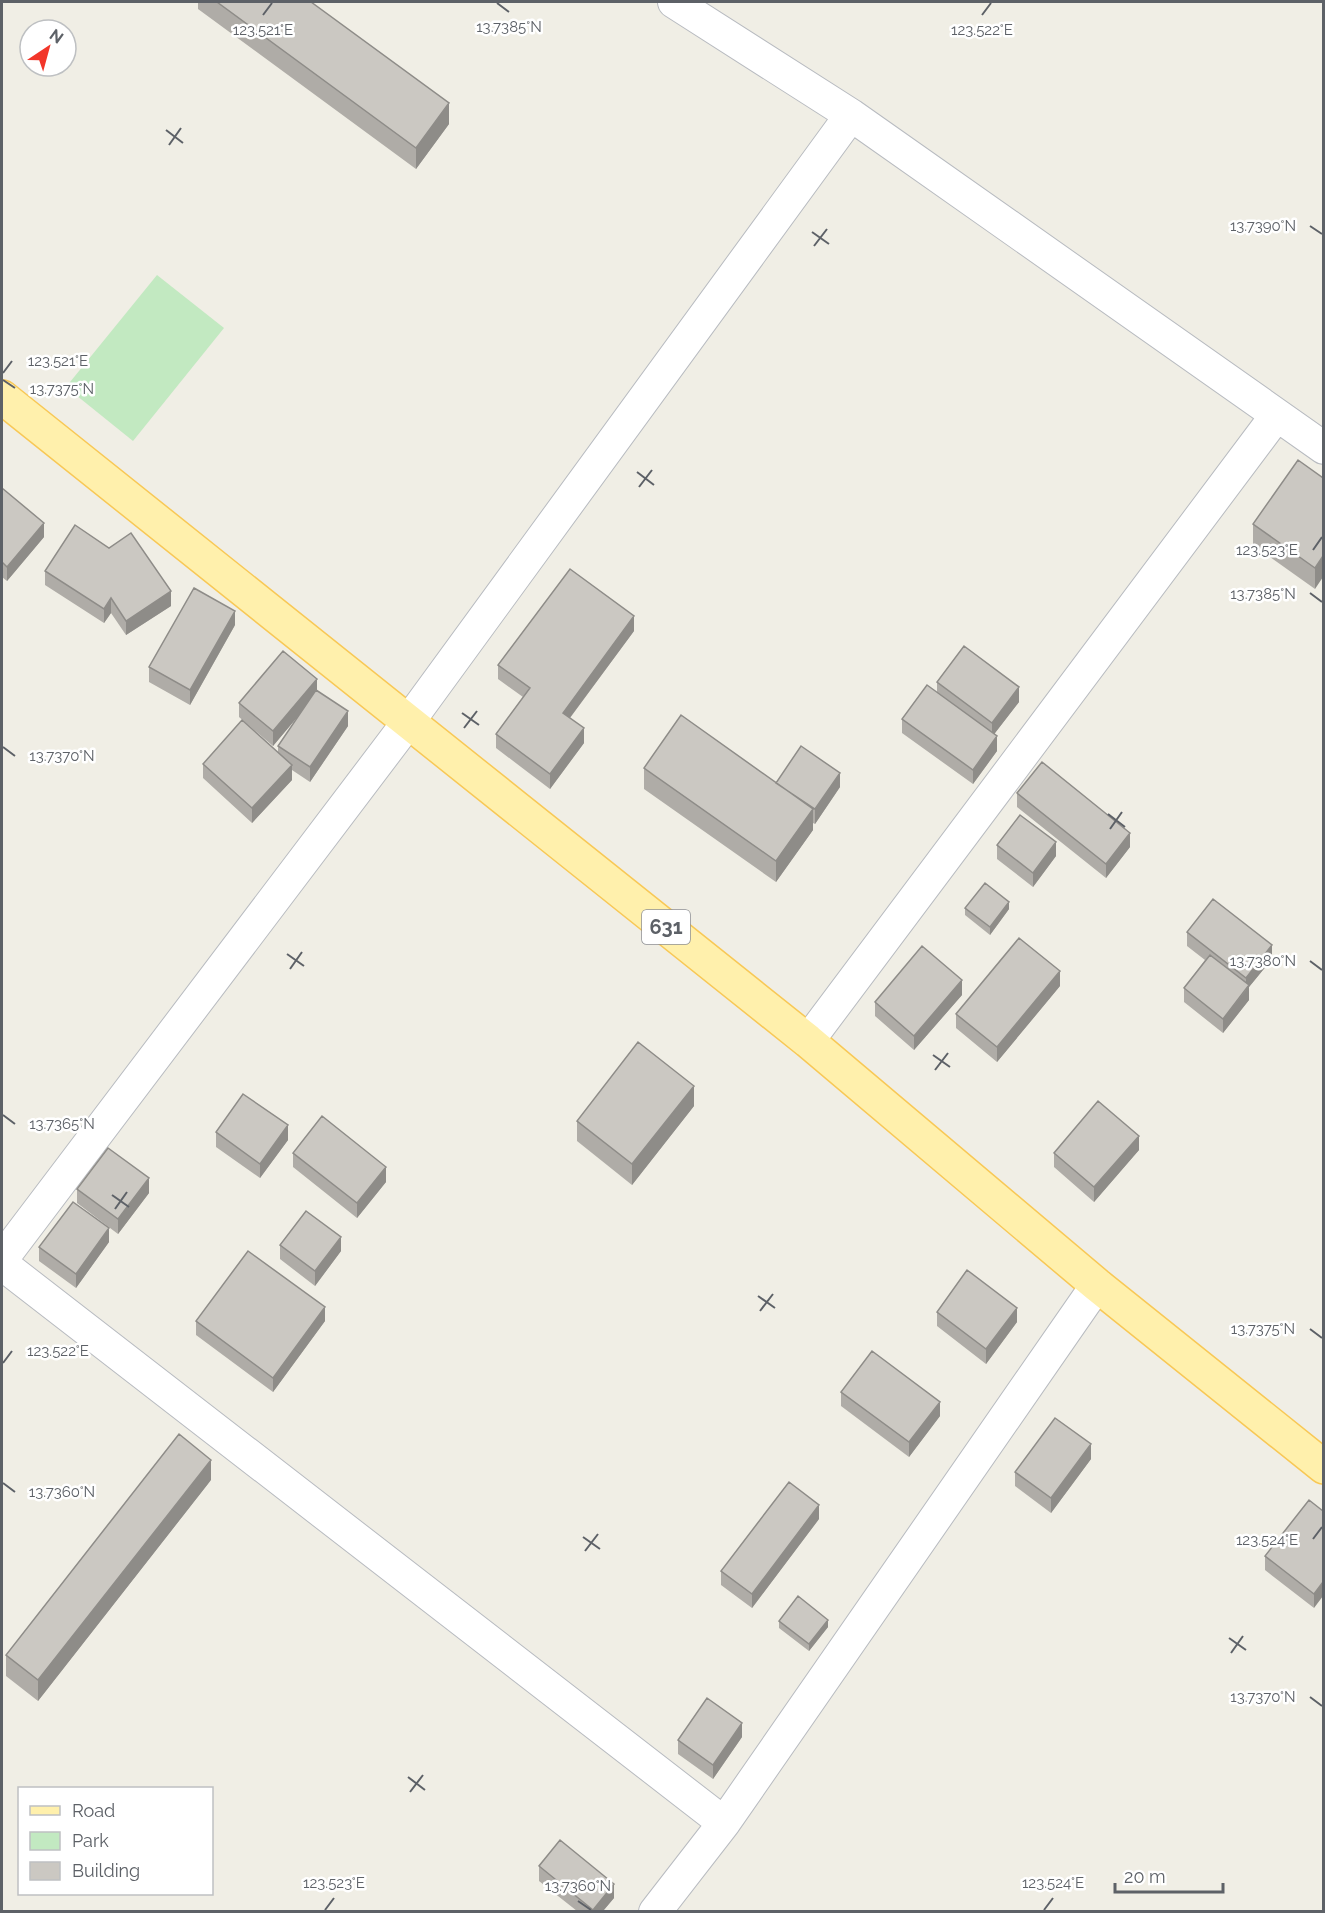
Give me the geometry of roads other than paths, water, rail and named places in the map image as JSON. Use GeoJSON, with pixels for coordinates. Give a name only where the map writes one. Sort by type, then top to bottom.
{"type":"FeatureCollection","features":[{"type":"Feature","properties":{"kind":"main road","name":"631"},"geometry":{"type":"LineString","coordinates":[[2,397],[808,1041],[1097,1285],[1323,1467]]}},
{"type":"Feature","properties":{"kind":"street"},"geometry":{"type":"LineString","coordinates":[[674,2],[851,115],[1323,448]]}},
{"type":"Feature","properties":{"kind":"street"},"geometry":{"type":"LineString","coordinates":[[2,1259],[409,721],[851,115]]}},
{"type":"Feature","properties":{"kind":"street"},"geometry":{"type":"LineString","coordinates":[[808,1041],[1276,416]]}},
{"type":"Feature","properties":{"kind":"street"},"geometry":{"type":"LineString","coordinates":[[2,1264],[724,1823]]}},
{"type":"Feature","properties":{"kind":"street"},"geometry":{"type":"LineString","coordinates":[[655,1911],[724,1823],[1097,1285]]}}]}
